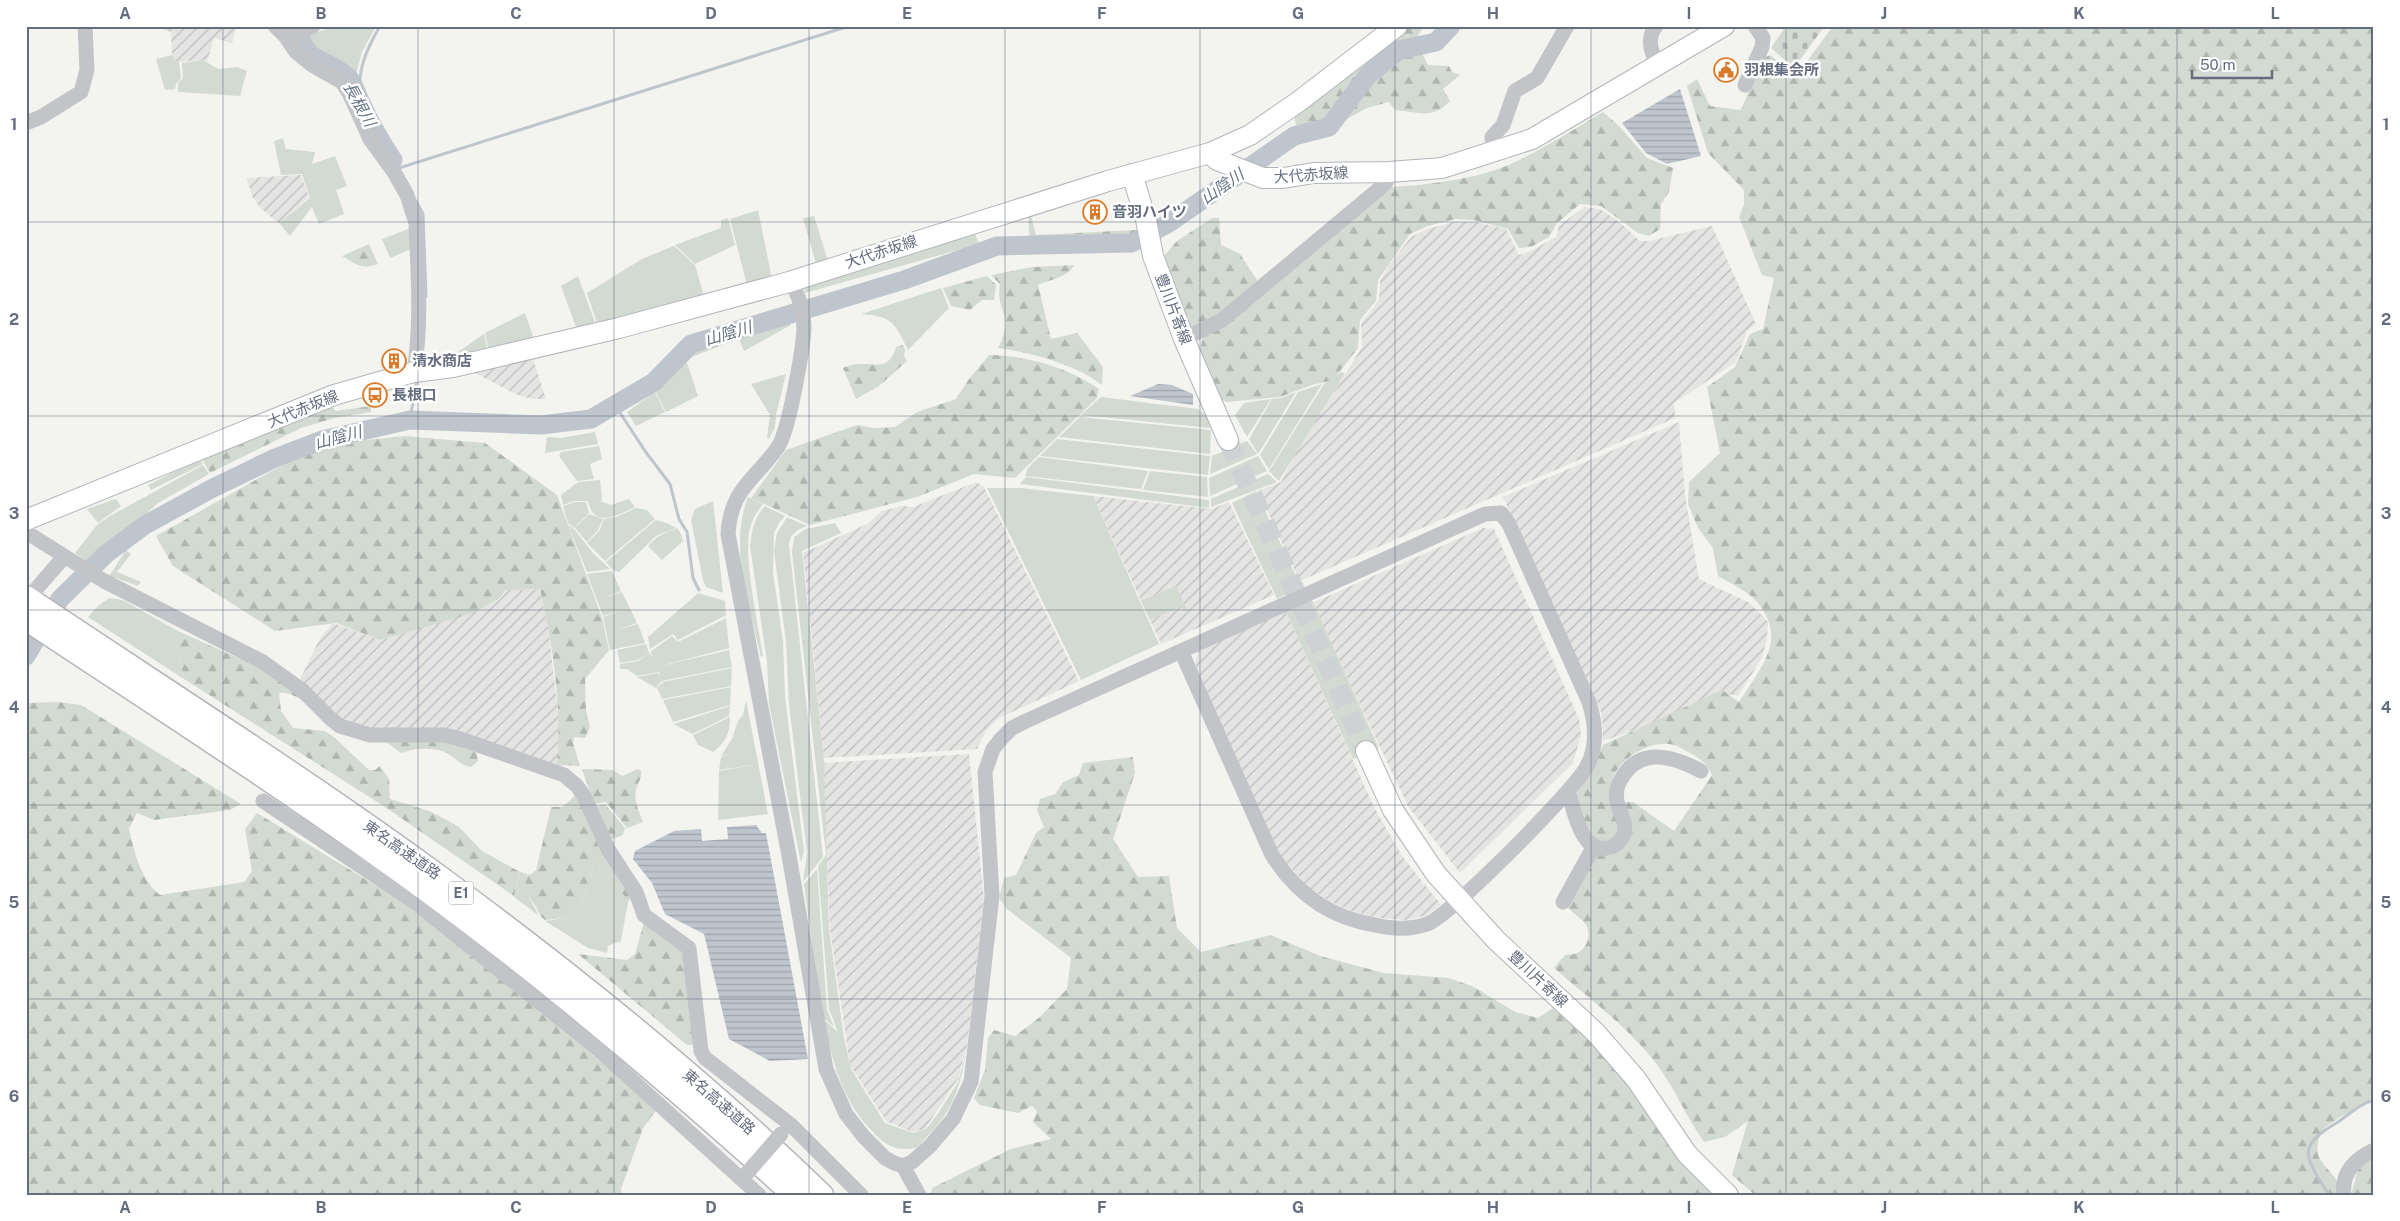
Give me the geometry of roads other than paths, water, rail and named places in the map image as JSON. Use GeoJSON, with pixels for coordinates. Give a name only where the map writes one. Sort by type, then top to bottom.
{"type":"FeatureCollection","features":[{"type":"Feature","properties":{"kind":"highway","name":"東名高速道路"},"geometry":{"type":"LineString","coordinates":[[31,601],[69,636],[205,738],[440,901],[522,963],[709,1118],[794,1195]]}},
{"type":"Feature","properties":{"kind":"highway","name":"東名高速道路"},"geometry":{"type":"LineString","coordinates":[[69,636],[334,803],[436,874],[533,947],[623,1020],[721,1103],[822,1195]]}},
{"type":"Feature","properties":{"kind":"main road"},"geometry":{"type":"LineString","coordinates":[[1213,157],[1282,113],[1397,26]]}},
{"type":"Feature","properties":{"kind":"main road","name":"大代赤坂線"},"geometry":{"type":"LineString","coordinates":[[26,520],[334,395],[414,372],[453,367],[792,286],[1132,174],[1213,157],[1263,178],[1335,172],[1389,172],[1442,168],[1532,139],[1724,26]]}},
{"type":"Feature","properties":{"kind":"main road","name":"豊川片寄線"},"geometry":{"type":"LineString","coordinates":[[1132,174],[1146,220],[1153,256],[1184,339],[1228,440]]}},
{"type":"Feature","properties":{"kind":"main road","name":"豊川片寄線"},"geometry":{"type":"LineString","coordinates":[[1366,750],[1393,810],[1436,874],[1496,940],[1596,1033],[1636,1079],[1687,1154],[1728,1195]]}},
{"type":"Feature","properties":{"kind":"street"},"geometry":{"type":"LineString","coordinates":[[26,123],[41,118],[81,92],[87,70],[85,26]]}},
{"type":"Feature","properties":{"kind":"street"},"geometry":{"type":"LineString","coordinates":[[275,26],[300,31],[296,52],[308,62],[342,82],[349,93],[370,140],[394,172],[410,202],[416,222],[420,302],[419,342],[414,372]]}},
{"type":"Feature","properties":{"kind":"street"},"geometry":{"type":"LineString","coordinates":[[1493,152],[1492,138],[1503,125],[1515,90],[1537,78],[1567,26]]}},
{"type":"Feature","properties":{"kind":"street"},"geometry":{"type":"LineString","coordinates":[[1656,26],[1649,39],[1650,50],[1657,64]]}},
{"type":"Feature","properties":{"kind":"street"},"geometry":{"type":"LineString","coordinates":[[1745,85],[1762,47],[1763,38],[1755,26]]}},
{"type":"Feature","properties":{"kind":"street"},"geometry":{"type":"LineString","coordinates":[[1184,339],[1222,320],[1379,189],[1386,182],[1389,172]]}},
{"type":"Feature","properties":{"kind":"street"},"geometry":{"type":"LineString","coordinates":[[792,286],[804,327],[788,419],[778,446],[743,488],[733,504],[729,518],[728,534],[788,850],[826,1069],[846,1114],[864,1137],[885,1158],[903,1166],[919,1195]]}},
{"type":"Feature","properties":{"kind":"street"},"geometry":{"type":"LineString","coordinates":[[903,1166],[912,1162],[953,1119],[971,1082],[992,896],[991,844],[985,787],[986,766],[993,749],[1012,728],[1026,721],[1484,514],[1501,513],[1509,524],[1593,716],[1595,733],[1590,758],[1586,769],[1568,791],[1441,918],[1428,924],[1400,929],[1350,920],[1333,913],[1305,895],[1282,870],[1272,855],[1181,651]]}},
{"type":"Feature","properties":{"kind":"street"},"geometry":{"type":"LineString","coordinates":[[26,532],[98,577],[181,622],[263,662],[302,690],[340,726],[370,735],[444,735],[555,770],[570,779],[584,796],[608,849],[636,892],[644,915],[688,948],[701,1051],[705,1058],[861,1195]]}},
{"type":"Feature","properties":{"kind":"street"},"geometry":{"type":"LineString","coordinates":[[31,601],[68,559]]}},
{"type":"Feature","properties":{"kind":"street"},"geometry":{"type":"LineString","coordinates":[[1568,791],[1585,840],[1594,846],[1605,849],[1616,845],[1623,836],[1626,822],[1617,800],[1618,784],[1626,772],[1639,759],[1655,756],[1671,757],[1701,771]]}},
{"type":"Feature","properties":{"kind":"street"},"geometry":{"type":"LineString","coordinates":[[263,801],[416,903],[599,1050],[744,1176],[759,1195]]}},
{"type":"Feature","properties":{"kind":"street"},"geometry":{"type":"LineString","coordinates":[[1563,902],[1594,846]]}},
{"type":"Feature","properties":{"kind":"street"},"geometry":{"type":"LineString","coordinates":[[744,1176],[786,1130]]}},
{"type":"Feature","properties":{"kind":"street"},"geometry":{"type":"LineString","coordinates":[[2344,1195],[2344,1182],[2349,1170],[2359,1158],[2374,1150]]}},
{"type":"Feature","properties":{"kind":"waterway","name":"長根川"},"geometry":{"type":"LineString","coordinates":[[299,26],[301,39],[310,54],[341,71],[351,80],[364,110],[393,160]]}},
{"type":"Feature","properties":{"kind":"waterway"},"geometry":{"type":"LineString","coordinates":[[360,101],[359,90],[363,62],[380,26]]}},
{"type":"Feature","properties":{"kind":"waterway"},"geometry":{"type":"LineString","coordinates":[[399,169],[849,26]]}},
{"type":"Feature","properties":{"kind":"waterway","name":"山陰川"},"geometry":{"type":"LineString","coordinates":[[26,656],[60,599],[106,554],[145,525],[211,489],[275,458],[322,440],[410,420],[541,425],[591,419],[654,382],[691,344],[904,280],[997,246],[1132,243],[1169,223],[1294,136],[1329,127],[1368,75],[1399,50],[1436,42],[1451,26]]}},
{"type":"Feature","properties":{"kind":"waterway"},"geometry":{"type":"LineString","coordinates":[[416,201],[423,214],[426,296]]}},
{"type":"Feature","properties":{"kind":"waterway"},"geometry":{"type":"LineString","coordinates":[[410,420],[417,379]]}},
{"type":"Feature","properties":{"kind":"waterway"},"geometry":{"type":"LineString","coordinates":[[615,405],[645,451],[670,484],[679,519],[687,532],[693,578],[699,590]]}},
{"type":"Feature","properties":{"kind":"waterway"},"geometry":{"type":"LineString","coordinates":[[2329,1195],[2310,1162],[2308,1154],[2310,1147],[2315,1139],[2324,1131],[2359,1107],[2374,1100]]}},
{"type":"Feature","properties":{"kind":"tunnel"},"geometry":{"type":"LineString","coordinates":[[1228,440],[1366,751]]}},
{"type":"Feature","properties":{"kind":"place","name":"羽根集会所"},"geometry":{"type":"Point","coordinates":[1726,70]}},
{"type":"Feature","properties":{"kind":"place","name":"音羽ハイツ"},"geometry":{"type":"Point","coordinates":[1095,212]}},
{"type":"Feature","properties":{"kind":"place","name":"清水商店"},"geometry":{"type":"Point","coordinates":[394,361]}},
{"type":"Feature","properties":{"kind":"place","name":"長根口"},"geometry":{"type":"Point","coordinates":[375,395]}}]}
